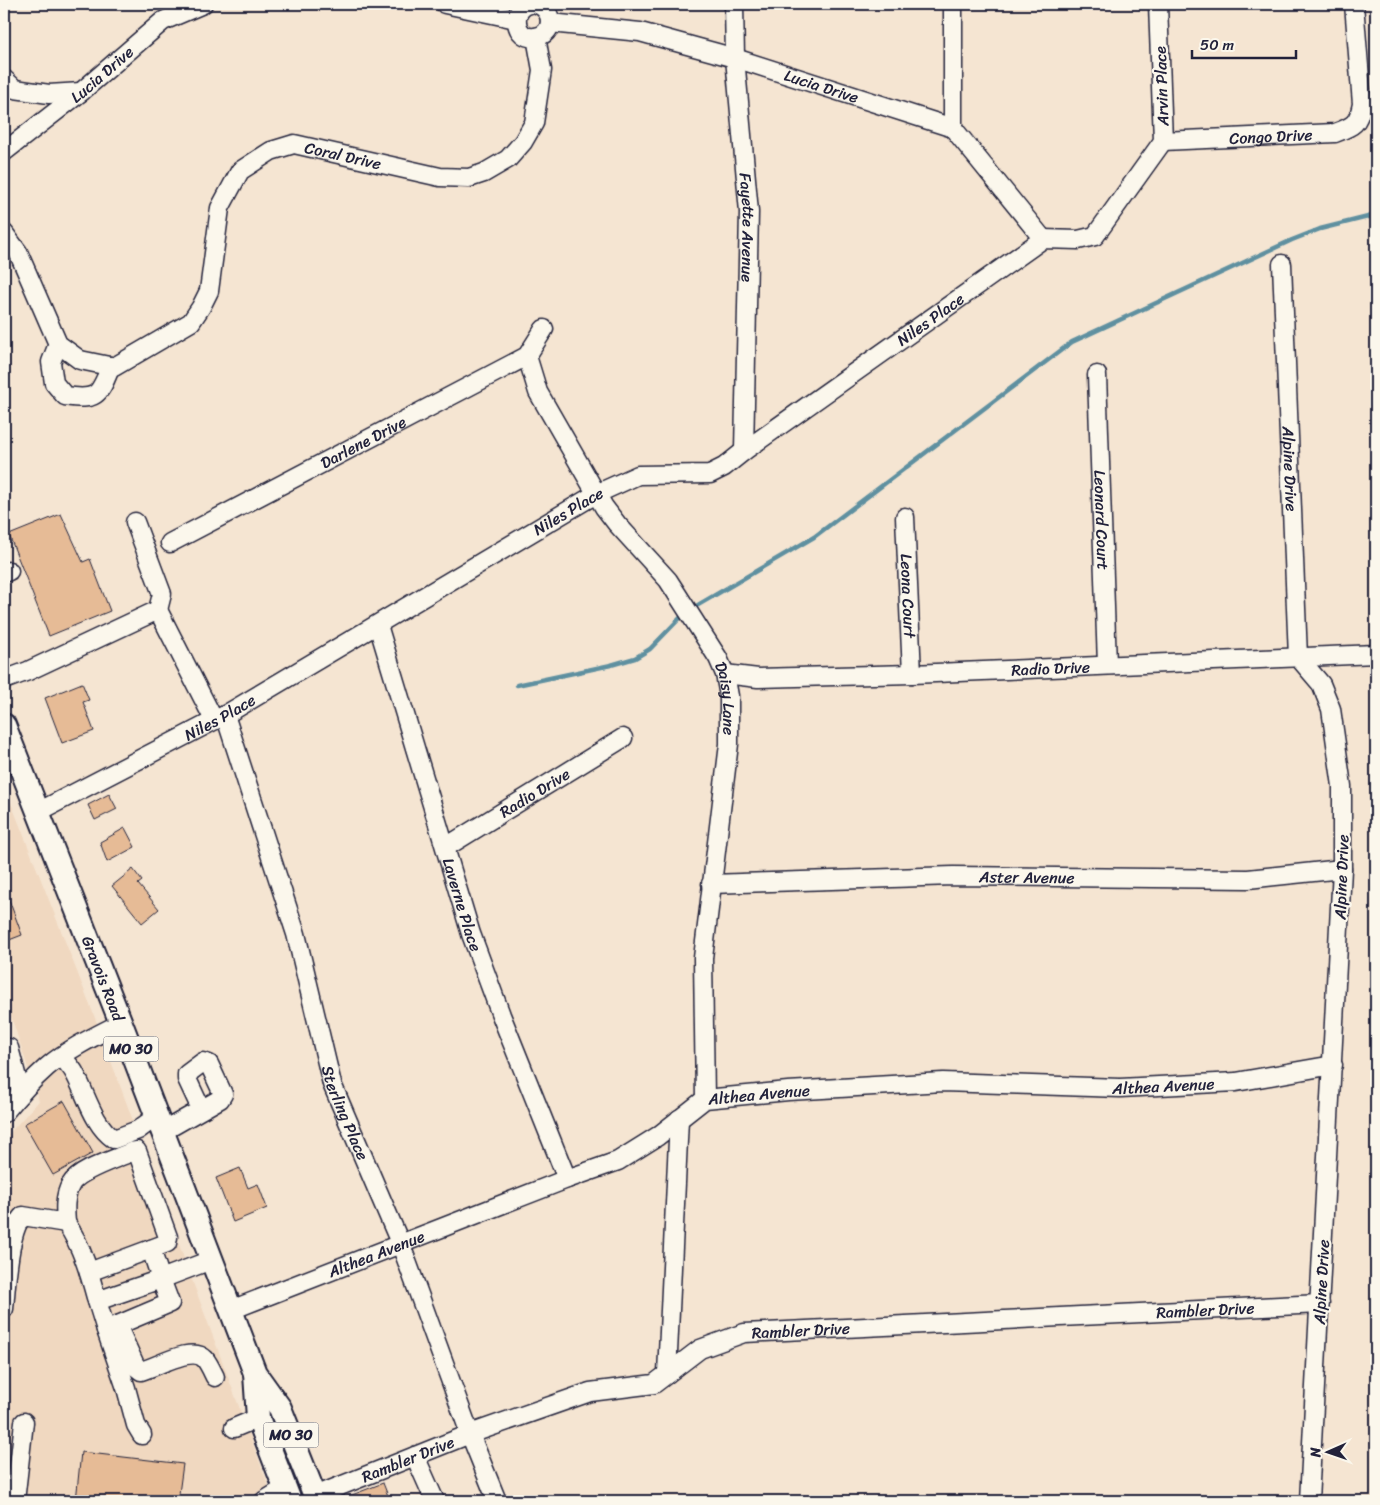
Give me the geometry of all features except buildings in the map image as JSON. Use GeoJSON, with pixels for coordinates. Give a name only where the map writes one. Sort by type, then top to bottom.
{"type":"FeatureCollection","features":[{"type":"Feature","properties":{"kind":"main road","name":"Gravois Road"},"geometry":{"type":"LineString","coordinates":[[4,725],[10,762],[38,812],[255,1373],[280,1408],[316,1499]]}},
{"type":"Feature","properties":{"kind":"main road","name":"Gravois Road"},"geometry":{"type":"LineString","coordinates":[[255,1373],[258,1418],[288,1495]]}},
{"type":"Feature","properties":{"kind":"street","name":"Lucia Drive"},"geometry":{"type":"LineString","coordinates":[[4,152],[81,92],[163,21],[202,4]]}},
{"type":"Feature","properties":{"kind":"street"},"geometry":{"type":"LineString","coordinates":[[445,4],[516,19]]}},
{"type":"Feature","properties":{"kind":"street"},"geometry":{"type":"LineString","coordinates":[[530,4],[521,8],[516,19],[516,25],[528,37],[536,37],[543,34],[550,23],[550,15],[547,10],[537,4]]}},
{"type":"Feature","properties":{"kind":"street","name":"Fayette Avenue"},"geometry":{"type":"LineString","coordinates":[[734,4],[735,58],[749,212],[744,451]]}},
{"type":"Feature","properties":{"kind":"street"},"geometry":{"type":"LineString","coordinates":[[953,4],[953,128],[1043,239]]}},
{"type":"Feature","properties":{"kind":"street","name":"Arvin Place"},"geometry":{"type":"LineString","coordinates":[[1043,239],[1078,240],[1095,236],[1163,141],[1158,4]]}},
{"type":"Feature","properties":{"kind":"street","name":"Congo Drive"},"geometry":{"type":"LineString","coordinates":[[1163,141],[1335,133],[1352,126],[1359,116],[1362,104],[1354,4]]}},
{"type":"Feature","properties":{"kind":"street","name":"Lucia Drive"},"geometry":{"type":"LineString","coordinates":[[550,23],[640,32],[735,58],[953,128]]}},
{"type":"Feature","properties":{"kind":"street","name":"Coral Drive"},"geometry":{"type":"LineString","coordinates":[[111,366],[114,367],[191,322],[209,291],[220,208],[240,171],[271,151],[294,144],[440,177],[469,178],[508,160],[523,142],[534,123],[542,70],[536,37]]}},
{"type":"Feature","properties":{"kind":"street"},"geometry":{"type":"LineString","coordinates":[[4,79],[15,89],[49,94],[81,92]]}},
{"type":"Feature","properties":{"kind":"street"},"geometry":{"type":"LineString","coordinates":[[4,233],[18,252],[58,344],[80,360],[111,366],[101,390],[90,397],[65,396],[54,384],[52,362],[58,344]]}},
{"type":"Feature","properties":{"kind":"street","name":"Niles Place"},"geometry":{"type":"LineString","coordinates":[[38,812],[220,718],[596,494],[638,475],[710,474],[724,467],[1043,239]]}},
{"type":"Feature","properties":{"kind":"street","name":"Alpine Drive"},"geometry":{"type":"LineString","coordinates":[[1282,264],[1298,657],[1321,684],[1331,709],[1342,786],[1342,869],[1309,1501]]}},
{"type":"Feature","properties":{"kind":"street"},"geometry":{"type":"LineString","coordinates":[[527,356],[544,329]]}},
{"type":"Feature","properties":{"kind":"street","name":"Daisy Lane"},"geometry":{"type":"LineString","coordinates":[[527,356],[538,392],[596,494],[616,524],[668,580],[718,658],[725,674],[729,696],[729,744],[711,884],[704,958],[705,1099]]}},
{"type":"Feature","properties":{"kind":"street","name":"Darlene Drive"},"geometry":{"type":"LineString","coordinates":[[170,543],[527,356]]}},
{"type":"Feature","properties":{"kind":"street","name":"Leonard Court"},"geometry":{"type":"LineString","coordinates":[[1097,375],[1107,666]]}},
{"type":"Feature","properties":{"kind":"street","name":"Leona Court"},"geometry":{"type":"LineString","coordinates":[[905,517],[912,674]]}},
{"type":"Feature","properties":{"kind":"street"},"geometry":{"type":"LineString","coordinates":[[4,680],[28,671],[158,610],[162,594],[135,522]]}},
{"type":"Feature","properties":{"kind":"street","name":"Sterling Place"},"geometry":{"type":"LineString","coordinates":[[158,610],[220,718],[296,934],[332,1084],[401,1245],[470,1434],[497,1501]]}},
{"type":"Feature","properties":{"kind":"street","name":"Laverne Place"},"geometry":{"type":"LineString","coordinates":[[378,625],[471,934],[568,1179]]}},
{"type":"Feature","properties":{"kind":"street","name":"Radio Drive"},"geometry":{"type":"LineString","coordinates":[[725,674],[758,678],[912,674],[1376,654]]}},
{"type":"Feature","properties":{"kind":"street","name":"Radio Drive"},"geometry":{"type":"LineString","coordinates":[[446,847],[623,738]]}},
{"type":"Feature","properties":{"kind":"street","name":"Aster Avenue"},"geometry":{"type":"LineString","coordinates":[[711,884],[953,876],[1248,879],[1342,869]]}},
{"type":"Feature","properties":{"kind":"street"},"geometry":{"type":"LineString","coordinates":[[4,1113],[19,1086],[68,1053],[121,1023]]}},
{"type":"Feature","properties":{"kind":"street"},"geometry":{"type":"LineString","coordinates":[[4,1048],[9,1048],[19,1086]]}},
{"type":"Feature","properties":{"kind":"street"},"geometry":{"type":"LineString","coordinates":[[68,1053],[73,1071],[99,1122],[106,1134],[114,1139],[201,1109]]}},
{"type":"Feature","properties":{"kind":"street","name":"Althea Avenue"},"geometry":{"type":"LineString","coordinates":[[231,1310],[618,1161],[658,1136],[705,1099],[788,1091],[943,1082],[1130,1088],[1236,1082],[1332,1065]]}},
{"type":"Feature","properties":{"kind":"street"},"geometry":{"type":"LineString","coordinates":[[667,1374],[679,1118]]}},
{"type":"Feature","properties":{"kind":"street"},"geometry":{"type":"LineString","coordinates":[[89,1272],[167,1243],[168,1237],[137,1152],[131,1152],[81,1174],[74,1180],[67,1195],[65,1205],[66,1223],[72,1231],[89,1272],[97,1301],[136,1367],[141,1371],[186,1354],[194,1353],[205,1359],[215,1377]]}},
{"type":"Feature","properties":{"kind":"street"},"geometry":{"type":"LineString","coordinates":[[4,1309],[9,1259],[17,1222],[22,1216],[66,1223]]}},
{"type":"Feature","properties":{"kind":"street"},"geometry":{"type":"LineString","coordinates":[[112,1327],[170,1303],[151,1249]]}},
{"type":"Feature","properties":{"kind":"street"},"geometry":{"type":"LineString","coordinates":[[97,1301],[186,1271],[211,1260]]}},
{"type":"Feature","properties":{"kind":"street","name":"Rambler Drive"},"geometry":{"type":"LineString","coordinates":[[316,1499],[470,1434],[590,1392],[654,1384],[700,1349],[744,1333],[1320,1304]]}},
{"type":"Feature","properties":{"kind":"street"},"geometry":{"type":"LineString","coordinates":[[112,1327],[136,1425],[142,1435]]}},
{"type":"Feature","properties":{"kind":"street"},"geometry":{"type":"LineString","coordinates":[[234,1428],[258,1418]]}},
{"type":"Feature","properties":{"kind":"street"},"geometry":{"type":"LineString","coordinates":[[15,1501],[24,1422]]}},
{"type":"Feature","properties":{"kind":"street"},"geometry":{"type":"LineString","coordinates":[[415,1456],[435,1501]]}},
{"type":"Feature","properties":{"kind":"street"},"geometry":{"type":"LineString","coordinates":[[264,1501],[288,1495]]}},
{"type":"Feature","properties":{"kind":"shaded area"},"geometry":{"type":"Polygon","coordinates":[[[4,785],[92,1010],[274,1501],[4,1501],[4,1139],[39,1101],[4,995],[4,785]]]}},
{"type":"Feature","properties":{"kind":"waterway"},"geometry":{"type":"LineString","coordinates":[[698,605],[814,537],[1072,342],[1292,240],[1320,229],[1376,215]]}},
{"type":"Feature","properties":{"kind":"waterway"},"geometry":{"type":"LineString","coordinates":[[517,685],[635,658],[650,649],[680,618]]}}]}
